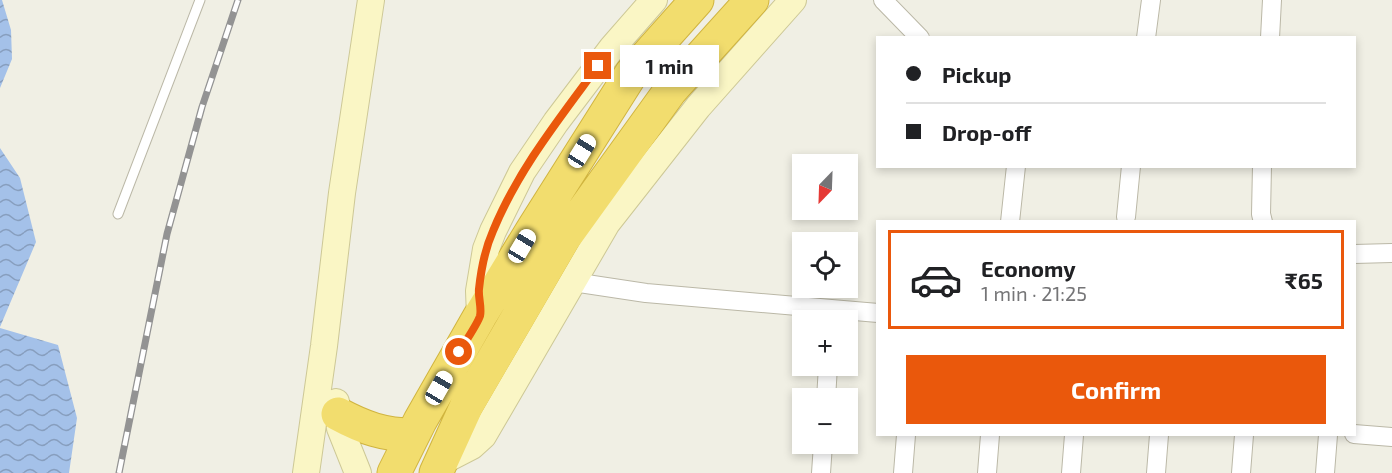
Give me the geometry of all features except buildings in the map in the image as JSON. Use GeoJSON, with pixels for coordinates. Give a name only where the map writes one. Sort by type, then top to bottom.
{"type":"FeatureCollection","features":[{"type":"Feature","properties":{"kind":"highway"},"geometry":{"type":"LineString","coordinates":[[394,473],[480,316],[631,74],[697,0]]}},
{"type":"Feature","properties":{"kind":"highway"},"geometry":{"type":"LineString","coordinates":[[439,468],[467,405],[564,238],[670,91],[752,0]]}},
{"type":"Feature","properties":{"kind":"highway"},"geometry":{"type":"LineString","coordinates":[[338,414],[380,432],[413,435]]}},
{"type":"Feature","properties":{"kind":"street"},"geometry":{"type":"LineString","coordinates":[[306,473],[342,193],[371,0]]}},
{"type":"Feature","properties":{"kind":"street"},"geometry":{"type":"LineString","coordinates":[[480,316],[479,291],[486,249],[522,172],[556,122],[612,48],[654,0]]}},
{"type":"Feature","properties":{"kind":"street"},"geometry":{"type":"LineString","coordinates":[[439,468],[483,436],[607,223],[698,107],[793,0]]}},
{"type":"Feature","properties":{"kind":"street"},"geometry":{"type":"LineString","coordinates":[[883,0],[918,36]]}},
{"type":"Feature","properties":{"kind":"street"},"geometry":{"type":"LineString","coordinates":[[1146,36],[1151,0]]}},
{"type":"Feature","properties":{"kind":"street"},"geometry":{"type":"LineString","coordinates":[[1270,36],[1272,0]]}},
{"type":"Feature","properties":{"kind":"street"},"geometry":{"type":"LineString","coordinates":[[1010,220],[1016,168]]}},
{"type":"Feature","properties":{"kind":"street"},"geometry":{"type":"LineString","coordinates":[[1126,217],[1131,168]]}},
{"type":"Feature","properties":{"kind":"street"},"geometry":{"type":"LineString","coordinates":[[1262,168],[1262,220]]}},
{"type":"Feature","properties":{"kind":"street"},"geometry":{"type":"LineString","coordinates":[[1356,254],[1392,253]]}},
{"type":"Feature","properties":{"kind":"street"},"geometry":{"type":"LineString","coordinates":[[573,282],[792,310]]}},
{"type":"Feature","properties":{"kind":"street"},"geometry":{"type":"LineString","coordinates":[[858,314],[876,313]]}},
{"type":"Feature","properties":{"kind":"street"},"geometry":{"type":"LineString","coordinates":[[324,346],[340,428],[358,473]]}},
{"type":"Feature","properties":{"kind":"street"},"geometry":{"type":"LineString","coordinates":[[1356,434],[1392,438]]}},
{"type":"Feature","properties":{"kind":"street"},"geometry":{"type":"LineString","coordinates":[[903,473],[906,436]]}},
{"type":"Feature","properties":{"kind":"street"},"geometry":{"type":"LineString","coordinates":[[987,473],[990,436]]}},
{"type":"Feature","properties":{"kind":"street"},"geometry":{"type":"LineString","coordinates":[[1071,473],[1074,436]]}},
{"type":"Feature","properties":{"kind":"street"},"geometry":{"type":"LineString","coordinates":[[1156,473],[1159,436]]}},
{"type":"Feature","properties":{"kind":"street"},"geometry":{"type":"LineString","coordinates":[[1241,473],[1244,436]]}},
{"type":"Feature","properties":{"kind":"street"},"geometry":{"type":"LineString","coordinates":[[1325,473],[1328,436]]}},
{"type":"Feature","properties":{"kind":"street"},"geometry":{"type":"LineString","coordinates":[[821,473],[822,454]]}},
{"type":"Feature","properties":{"kind":"lane"},"geometry":{"type":"LineString","coordinates":[[118,214],[200,0]]}},
{"type":"Feature","properties":{"kind":"water"},"geometry":{"type":"Polygon","coordinates":[[[0,0],[2,0],[11,30],[12,59],[0,88],[0,0]]]}},
{"type":"Feature","properties":{"kind":"water"},"geometry":{"type":"Polygon","coordinates":[[[0,148],[20,178],[36,242],[0,327],[0,148]]]}},
{"type":"Feature","properties":{"kind":"water"},"geometry":{"type":"Polygon","coordinates":[[[0,328],[58,345],[77,418],[69,473],[0,473],[0,328]]]}},
{"type":"Feature","properties":{"kind":"railway"},"geometry":{"type":"LineString","coordinates":[[119,473],[167,234],[202,107],[238,0]]}},
{"type":"Feature","properties":{"kind":"route"},"geometry":{"type":"LineString","coordinates":[[459,352],[480,316],[479,291],[486,249],[506,203],[522,172],[598,66]]}}]}
